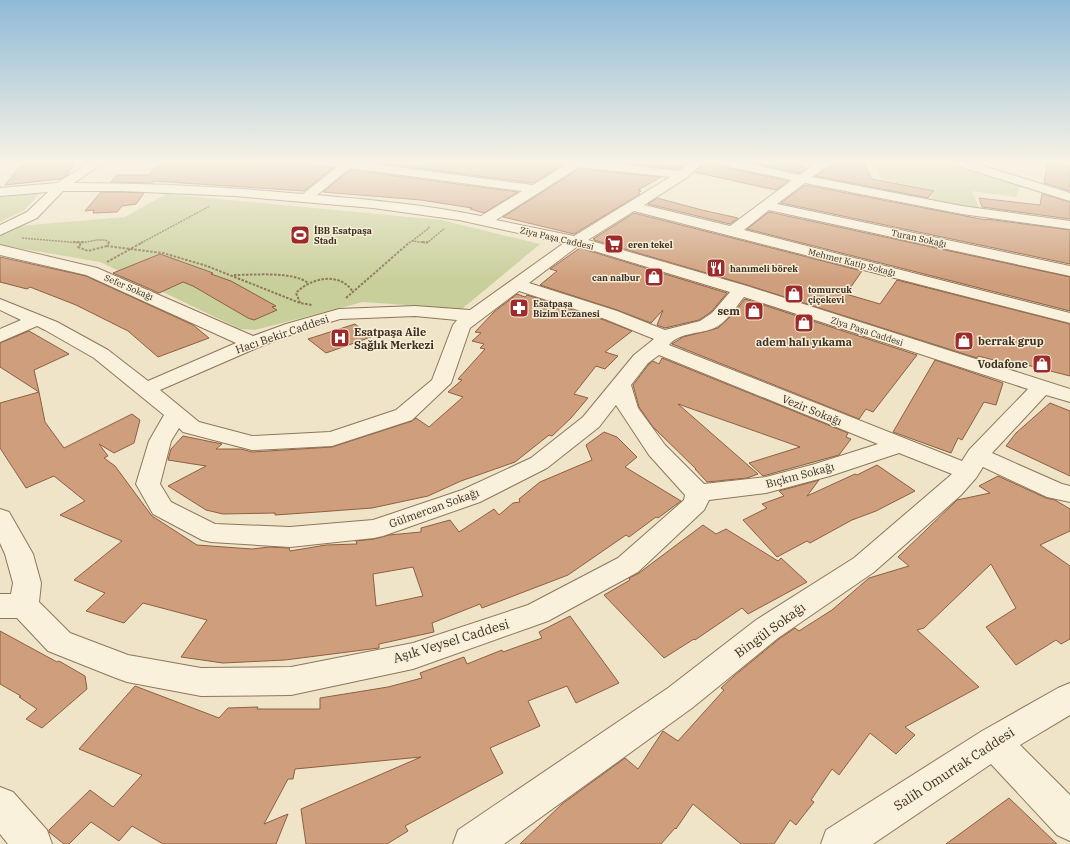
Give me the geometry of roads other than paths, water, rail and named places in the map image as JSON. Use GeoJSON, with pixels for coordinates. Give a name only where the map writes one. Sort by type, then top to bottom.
{"type":"FeatureCollection","features":[{"type":"Feature","properties":{"kind":"street"},"geometry":{"type":"LineString","coordinates":[[0,231],[32,215],[46,201]]}},
{"type":"Feature","properties":{"kind":"street","name":"Ziya Paşa Caddesi"},"geometry":{"type":"LineString","coordinates":[[344,201],[459,216],[576,241],[741,290],[1070,396]]}},
{"type":"Feature","properties":{"kind":"street"},"geometry":{"type":"LineString","coordinates":[[482,222],[514,201]]}},
{"type":"Feature","properties":{"kind":"street"},"geometry":{"type":"LineString","coordinates":[[0,304],[51,326],[101,354],[176,413],[191,427],[252,443],[332,439],[404,415],[440,383],[462,324],[576,241],[640,201]]}},
{"type":"Feature","properties":{"kind":"street"},"geometry":{"type":"LineString","coordinates":[[733,231],[774,201]]}},
{"type":"Feature","properties":{"kind":"street"},"geometry":{"type":"LineString","coordinates":[[918,201],[962,210],[1027,201]]}},
{"type":"Feature","properties":{"kind":"street"},"geometry":{"type":"LineString","coordinates":[[1031,201],[1070,225]]}},
{"type":"Feature","properties":{"kind":"street","name":"Mehmet Katip Sokağı"},"geometry":{"type":"LineString","coordinates":[[633,206],[1070,318]]}},
{"type":"Feature","properties":{"kind":"street","name":"Turan Sokağı"},"geometry":{"type":"LineString","coordinates":[[768,206],[1070,271]]}},
{"type":"Feature","properties":{"kind":"street","name":"Sefer Sokağı"},"geometry":{"type":"LineString","coordinates":[[0,250],[91,271],[252,343]]}},
{"type":"Feature","properties":{"kind":"street","name":"Vezir Sokağı"},"geometry":{"type":"LineString","coordinates":[[517,285],[610,315],[661,342],[899,444],[972,463],[1056,491],[1070,494]]}},
{"type":"Feature","properties":{"kind":"street","name":"Gülmercan Sokağı"},"geometry":{"type":"LineString","coordinates":[[176,413],[160,441],[148,484],[162,508],[210,533],[290,537],[374,529],[471,496],[539,464],[590,422],[621,386],[641,359],[661,342],[683,330],[706,325],[718,317],[741,290]]}},
{"type":"Feature","properties":{"kind":"street","name":"Hacı Bekir Caddesi"},"geometry":{"type":"LineString","coordinates":[[146,389],[252,343],[335,310],[415,311],[474,316]]}},
{"type":"Feature","properties":{"kind":"street"},"geometry":{"type":"LineString","coordinates":[[0,336],[36,320]]}},
{"type":"Feature","properties":{"kind":"street"},"geometry":{"type":"LineString","coordinates":[[621,386],[627,408],[656,450],[698,493]]}},
{"type":"Feature","properties":{"kind":"street","name":"Bingül Sokağı"},"geometry":{"type":"LineString","coordinates":[[472,844],[680,698],[768,629],[864,565],[952,489],[972,463],[1042,387]]}},
{"type":"Feature","properties":{"kind":"street","name":"Bıçkın Sokağı"},"geometry":{"type":"LineString","coordinates":[[698,493],[766,485],[822,470],[899,444]]}},
{"type":"Feature","properties":{"kind":"street","name":"Aşık Veysel Caddesi"},"geometry":{"type":"LineString","coordinates":[[12,606],[59,642],[127,668],[201,682],[291,681],[413,656],[538,613],[628,565],[695,504],[698,493]]}},
{"type":"Feature","properties":{"kind":"street"},"geometry":{"type":"LineString","coordinates":[[0,518],[19,554],[27,583],[12,606]]}},
{"type":"Feature","properties":{"kind":"street","name":"Salih Omurtak Caddesi"},"geometry":{"type":"LineString","coordinates":[[840,844],[994,742],[1070,698]]}},
{"type":"Feature","properties":{"kind":"street"},"geometry":{"type":"LineString","coordinates":[[994,742],[1070,822]]}},
{"type":"Feature","properties":{"kind":"street"},"geometry":{"type":"LineString","coordinates":[[0,805],[33,844]]}},
{"type":"Feature","properties":{"kind":"place","name":"İBB Esatpaşa Stadı"},"geometry":{"type":"Point","coordinates":[300,235]}},
{"type":"Feature","properties":{"kind":"place","name":"eren tekel"},"geometry":{"type":"Point","coordinates":[614,244]}},
{"type":"Feature","properties":{"kind":"place","name":"hanımeli börek"},"geometry":{"type":"Point","coordinates":[716,268]}},
{"type":"Feature","properties":{"kind":"place","name":"can nalbur"},"geometry":{"type":"Point","coordinates":[654,277]}},
{"type":"Feature","properties":{"kind":"place","name":"tomurcuk çiçekevi"},"geometry":{"type":"Point","coordinates":[794,294]}},
{"type":"Feature","properties":{"kind":"place","name":"Esatpaşa Bizim Eczanesi"},"geometry":{"type":"Point","coordinates":[519,308]}},
{"type":"Feature","properties":{"kind":"place","name":"sem"},"geometry":{"type":"Point","coordinates":[754,311]}},
{"type":"Feature","properties":{"kind":"place","name":"adem halı yıkama"},"geometry":{"type":"Point","coordinates":[804,323]}},
{"type":"Feature","properties":{"kind":"place","name":"Esatpaşa Aile Sağlık Merkezi"},"geometry":{"type":"Point","coordinates":[340,338]}},
{"type":"Feature","properties":{"kind":"place","name":"berrak grup"},"geometry":{"type":"Point","coordinates":[964,341]}},
{"type":"Feature","properties":{"kind":"place","name":"Vodafone"},"geometry":{"type":"Point","coordinates":[1042,364]}}]}
